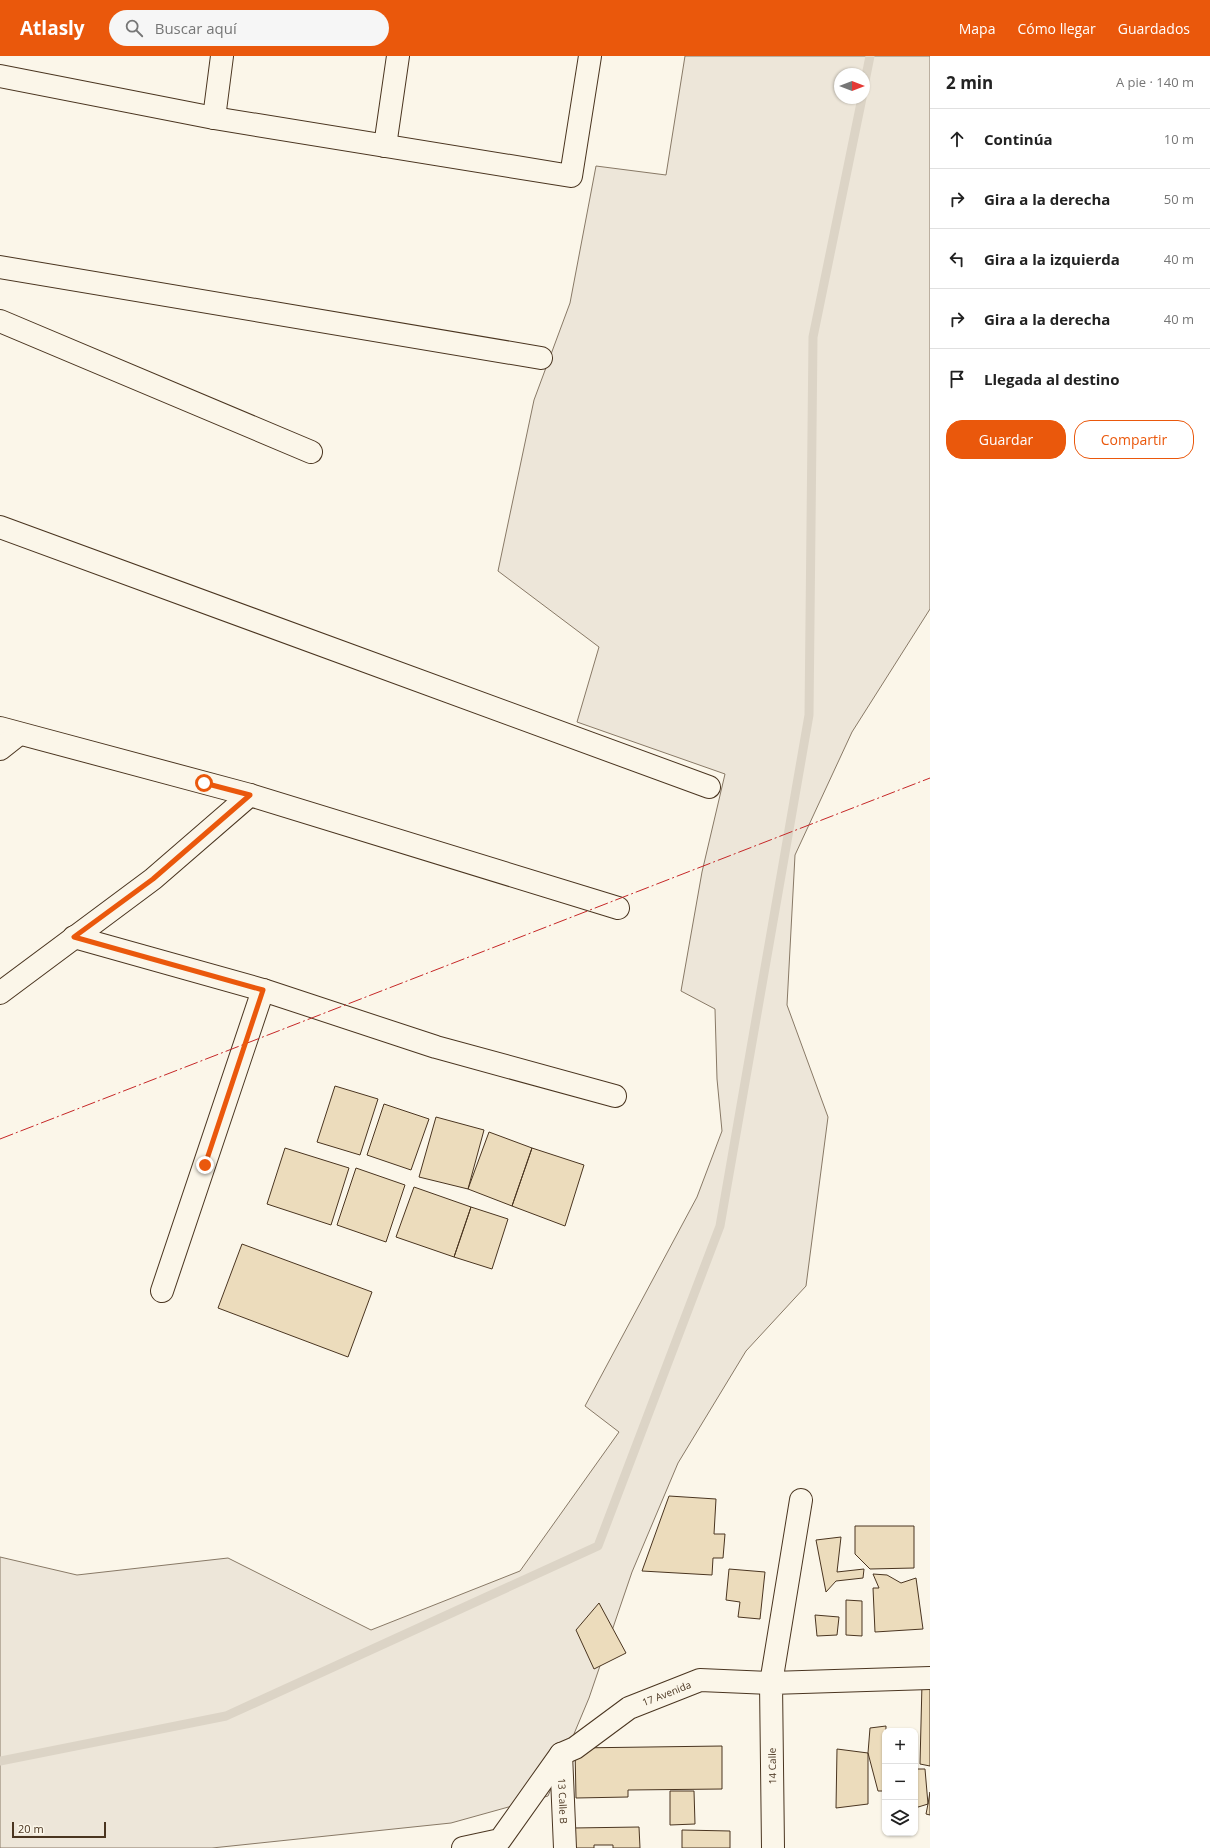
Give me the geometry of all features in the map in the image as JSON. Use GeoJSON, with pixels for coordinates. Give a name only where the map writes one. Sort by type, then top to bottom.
{"type":"FeatureCollection","features":[{"type":"Feature","properties":{"kind":"street"},"geometry":{"type":"LineString","coordinates":[[214,118],[222,56]]}},
{"type":"Feature","properties":{"kind":"street"},"geometry":{"type":"LineString","coordinates":[[385,146],[398,56]]}},
{"type":"Feature","properties":{"kind":"street"},"geometry":{"type":"LineString","coordinates":[[0,76],[214,118],[571,176],[590,56]]}},
{"type":"Feature","properties":{"kind":"street"},"geometry":{"type":"LineString","coordinates":[[0,267],[541,358]]}},
{"type":"Feature","properties":{"kind":"street"},"geometry":{"type":"LineString","coordinates":[[0,321],[311,452]]}},
{"type":"Feature","properties":{"kind":"street"},"geometry":{"type":"LineString","coordinates":[[0,527],[709,787]]}},
{"type":"Feature","properties":{"kind":"street"},"geometry":{"type":"LineString","coordinates":[[0,749],[10,731],[250,795],[618,908]]}},
{"type":"Feature","properties":{"kind":"street"},"geometry":{"type":"LineString","coordinates":[[0,993],[153,879],[250,795]]}},
{"type":"Feature","properties":{"kind":"street"},"geometry":{"type":"LineString","coordinates":[[74,937],[263,990],[436,1047],[615,1096]]}},
{"type":"Feature","properties":{"kind":"street"},"geometry":{"type":"LineString","coordinates":[[162,1291],[263,990]]}},
{"type":"Feature","properties":{"kind":"street","name":"14 Calle"},"geometry":{"type":"LineString","coordinates":[[773,1848],[771,1683],[801,1500]]}},
{"type":"Feature","properties":{"kind":"street","name":"17 Avenida"},"geometry":{"type":"LineString","coordinates":[[463,1848],[500,1840],[561,1754],[575,1748],[629,1708],[700,1680],[771,1683],[930,1678]]}},
{"type":"Feature","properties":{"kind":"street","name":"13 Calle B"},"geometry":{"type":"LineString","coordinates":[[561,1754],[565,1848]]}},
{"type":"Feature","properties":{"kind":"shaded area"},"geometry":{"type":"Polygon","coordinates":[[[685,56],[930,56],[930,609],[852,732],[795,855],[787,1005],[828,1117],[806,1286],[746,1351],[678,1463],[632,1572],[589,1698],[548,1796],[451,1823],[212,1848],[0,1848],[0,1557],[77,1575],[228,1558],[371,1630],[520,1571],[619,1432],[585,1406],[697,1197],[722,1131],[717,1079],[715,1009],[681,991],[702,872],[725,774],[577,722],[599,647],[498,571],[534,400],[570,303],[596,166],[666,175],[685,56]]]}},
{"type":"Feature","properties":{"kind":"building"},"geometry":{"type":"Polygon","coordinates":[[[335,1086],[378,1099],[360,1155],[317,1142],[335,1086]]]}},
{"type":"Feature","properties":{"kind":"building"},"geometry":{"type":"Polygon","coordinates":[[[384,1104],[429,1119],[411,1170],[367,1155],[384,1104]]]}},
{"type":"Feature","properties":{"kind":"building"},"geometry":{"type":"Polygon","coordinates":[[[436,1117],[484,1130],[468,1189],[419,1177],[436,1117]]]}},
{"type":"Feature","properties":{"kind":"building"},"geometry":{"type":"Polygon","coordinates":[[[489,1132],[532,1148],[512,1206],[468,1189],[489,1132]]]}},
{"type":"Feature","properties":{"kind":"building"},"geometry":{"type":"Polygon","coordinates":[[[285,1148],[349,1168],[331,1225],[267,1204],[285,1148]]]}},
{"type":"Feature","properties":{"kind":"building"},"geometry":{"type":"Polygon","coordinates":[[[532,1148],[584,1165],[565,1226],[512,1206],[532,1148]]]}},
{"type":"Feature","properties":{"kind":"building"},"geometry":{"type":"Polygon","coordinates":[[[356,1168],[405,1185],[386,1242],[337,1225],[356,1168]]]}},
{"type":"Feature","properties":{"kind":"building"},"geometry":{"type":"Polygon","coordinates":[[[414,1187],[471,1207],[454,1257],[396,1237],[414,1187]]]}},
{"type":"Feature","properties":{"kind":"building"},"geometry":{"type":"Polygon","coordinates":[[[471,1207],[508,1219],[492,1269],[454,1257],[471,1207]]]}},
{"type":"Feature","properties":{"kind":"building"},"geometry":{"type":"Polygon","coordinates":[[[242,1244],[372,1292],[348,1357],[218,1308],[242,1244]]]}},
{"type":"Feature","properties":{"kind":"building"},"geometry":{"type":"Polygon","coordinates":[[[669,1496],[716,1499],[714,1534],[725,1534],[723,1558],[713,1558],[712,1575],[642,1571],[669,1496]]]}},
{"type":"Feature","properties":{"kind":"building"},"geometry":{"type":"Polygon","coordinates":[[[855,1526],[914,1526],[914,1568],[870,1569],[855,1554],[855,1526]]]}},
{"type":"Feature","properties":{"kind":"building"},"geometry":{"type":"Polygon","coordinates":[[[841,1537],[837,1572],[864,1569],[863,1578],[836,1581],[826,1592],[816,1540],[841,1537]]]}},
{"type":"Feature","properties":{"kind":"building"},"geometry":{"type":"Polygon","coordinates":[[[729,1569],[765,1572],[760,1619],[738,1617],[740,1602],[726,1600],[729,1569]]]}},
{"type":"Feature","properties":{"kind":"building"},"geometry":{"type":"Polygon","coordinates":[[[873,1574],[887,1575],[901,1583],[916,1578],[923,1629],[875,1632],[873,1588],[879,1588],[873,1574]]]}},
{"type":"Feature","properties":{"kind":"building"},"geometry":{"type":"Polygon","coordinates":[[[846,1600],[862,1601],[862,1636],[846,1635],[846,1600]]]}},
{"type":"Feature","properties":{"kind":"building"},"geometry":{"type":"Polygon","coordinates":[[[599,1603],[626,1653],[594,1669],[576,1630],[599,1603]]]}},
{"type":"Feature","properties":{"kind":"building"},"geometry":{"type":"Polygon","coordinates":[[[815,1615],[839,1617],[837,1635],[817,1636],[815,1615]]]}},
{"type":"Feature","properties":{"kind":"building"},"geometry":{"type":"Polygon","coordinates":[[[922,1683],[930,1683],[930,1766],[920,1764],[922,1683]]]}},
{"type":"Feature","properties":{"kind":"building"},"geometry":{"type":"Polygon","coordinates":[[[886,1726],[886,1728],[882,1728],[882,1791],[878,1791],[868,1753],[870,1728],[886,1726]]]}},
{"type":"Feature","properties":{"kind":"building"},"geometry":{"type":"Polygon","coordinates":[[[722,1746],[722,1789],[628,1790],[628,1797],[576,1798],[575,1748],[722,1746]]]}},
{"type":"Feature","properties":{"kind":"building"},"geometry":{"type":"Polygon","coordinates":[[[837,1749],[868,1753],[868,1804],[836,1808],[837,1749]]]}},
{"type":"Feature","properties":{"kind":"building"},"geometry":{"type":"Polygon","coordinates":[[[918,1769],[925,1769],[928,1804],[918,1807],[918,1769]]]}},
{"type":"Feature","properties":{"kind":"building"},"geometry":{"type":"Polygon","coordinates":[[[670,1791],[694,1791],[695,1824],[670,1825],[670,1791]]]}},
{"type":"Feature","properties":{"kind":"building"},"geometry":{"type":"Polygon","coordinates":[[[930,1792],[930,1815],[926,1814],[930,1792]]]}},
{"type":"Feature","properties":{"kind":"building"},"geometry":{"type":"Polygon","coordinates":[[[639,1827],[640,1848],[613,1848],[613,1845],[594,1845],[594,1848],[573,1848],[573,1828],[639,1827]]]}},
{"type":"Feature","properties":{"kind":"building"},"geometry":{"type":"Polygon","coordinates":[[[682,1830],[730,1831],[730,1848],[682,1848],[682,1830]]]}},
{"type":"Feature","properties":{"kind":"waterway"},"geometry":{"type":"LineString","coordinates":[[868,68],[870,56]]}},
{"type":"Feature","properties":{"kind":"waterway"},"geometry":{"type":"LineString","coordinates":[[0,1761],[226,1716],[598,1546],[720,1226],[809,715],[813,337],[861,104]]}},
{"type":"Feature","properties":{"kind":"power"},"geometry":{"type":"LineString","coordinates":[[0,1139],[930,778]]}},
{"type":"Feature","properties":{"kind":"route"},"geometry":{"type":"LineString","coordinates":[[204,783],[250,795],[153,879],[74,937],[263,990],[205,1165]]}}]}
